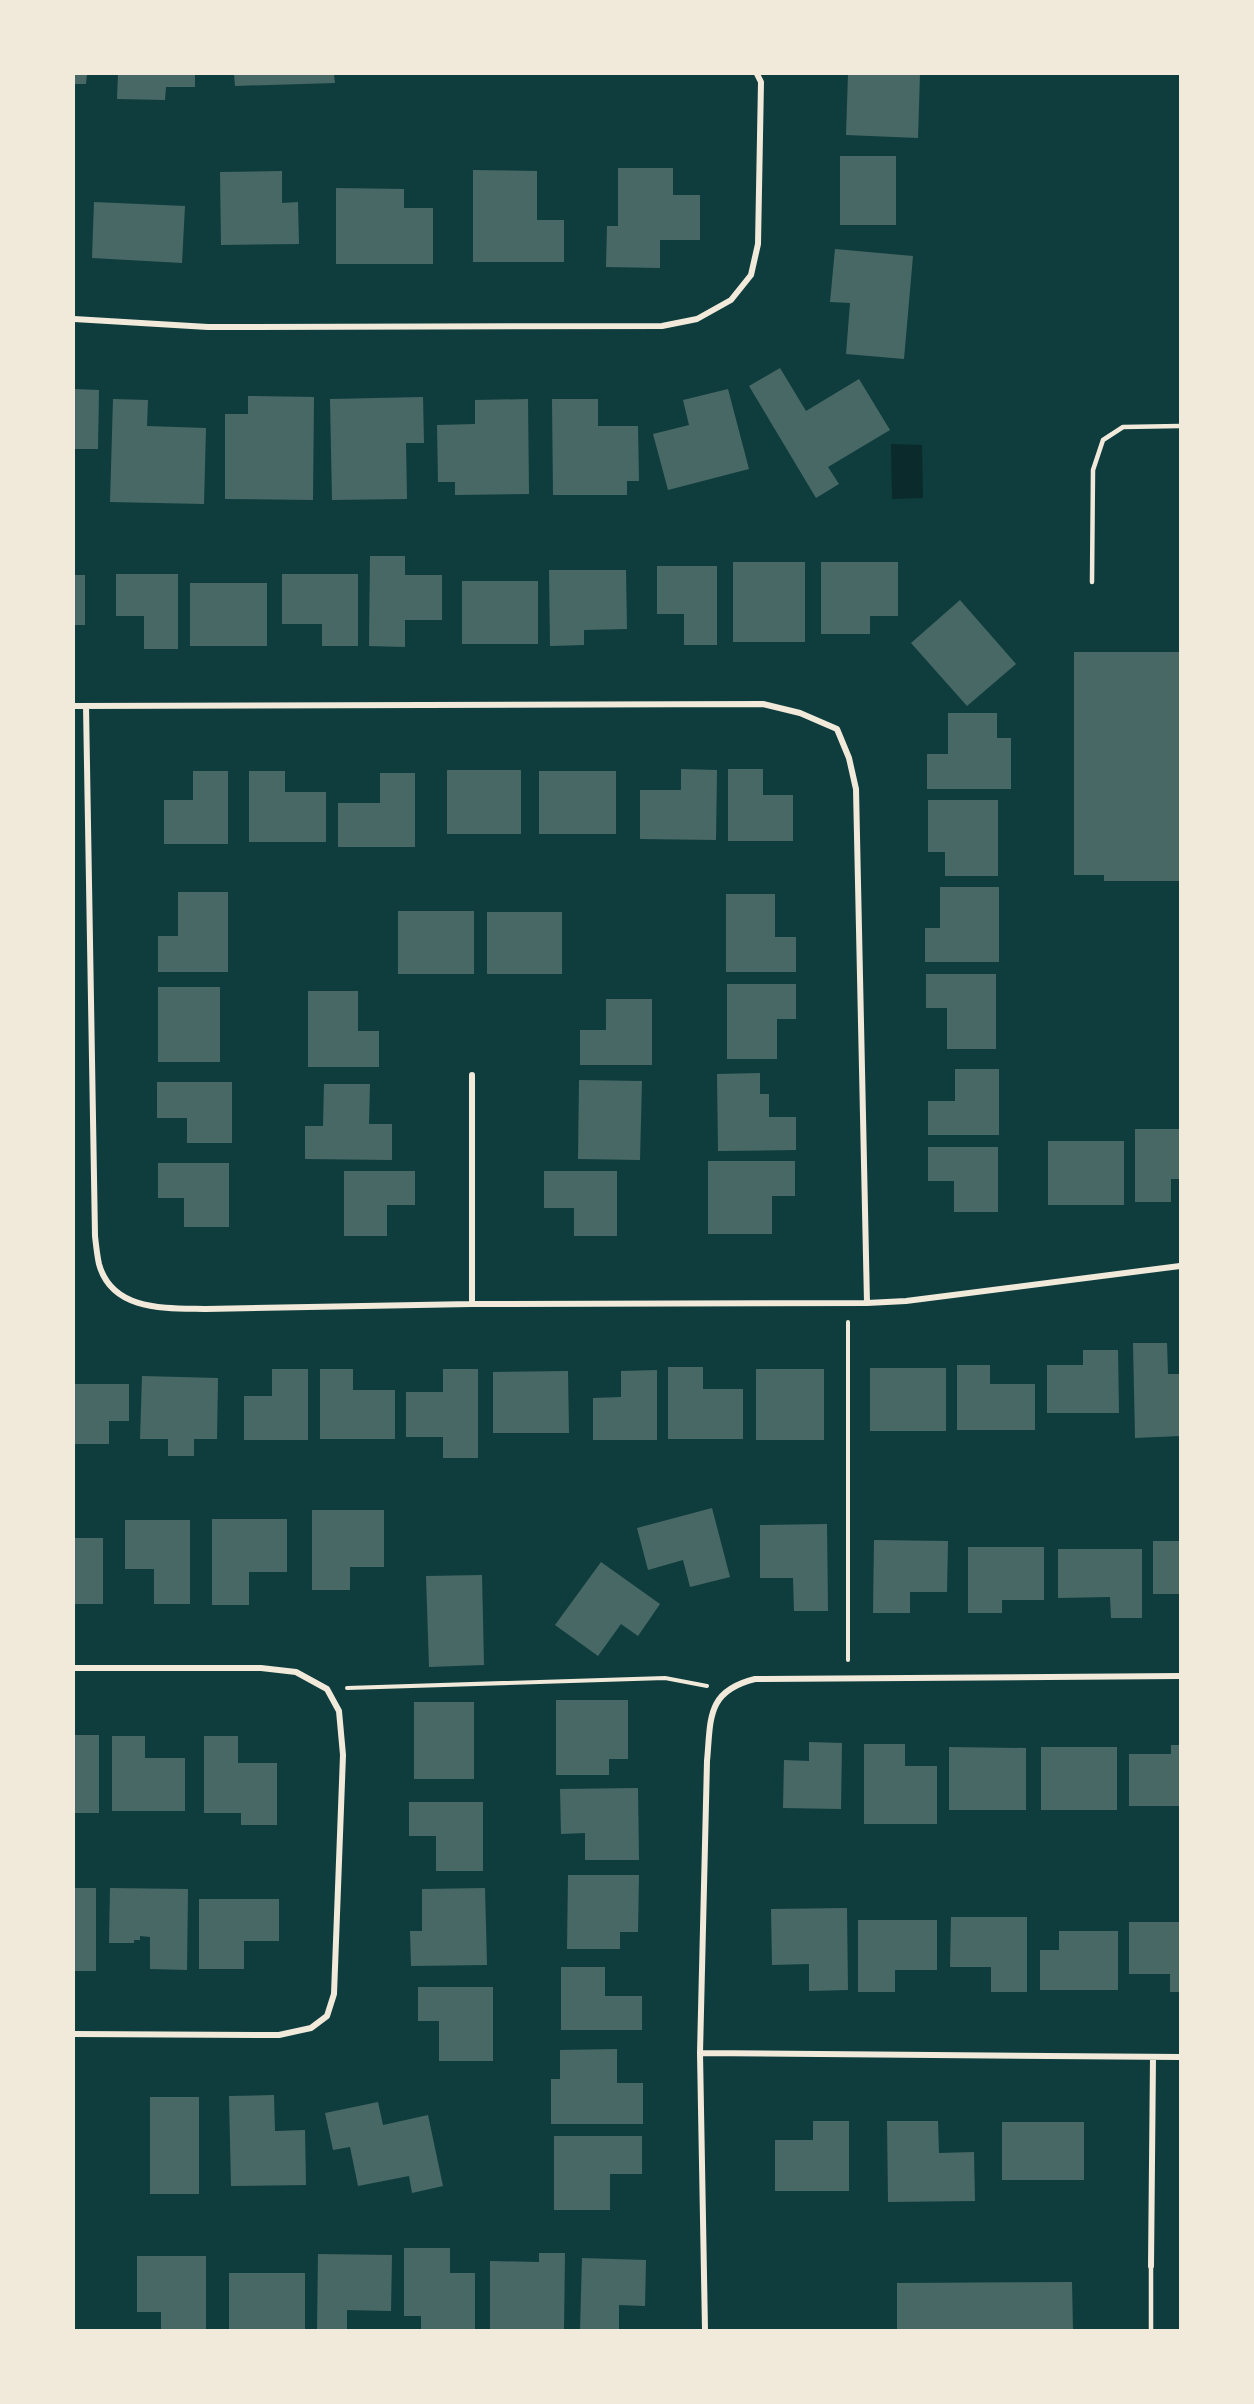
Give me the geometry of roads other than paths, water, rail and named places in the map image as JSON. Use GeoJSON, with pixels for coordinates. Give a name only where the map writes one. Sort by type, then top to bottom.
{"type":"FeatureCollection","features":[{"type":"Feature","properties":{"kind":"street"},"geometry":{"type":"LineString","coordinates":[[74,319],[208,327],[662,326],[697,319],[731,300],[751,275],[758,244],[761,82],[757,74]]}},
{"type":"Feature","properties":{"kind":"street"},"geometry":{"type":"LineString","coordinates":[[74,706],[764,704],[800,713],[837,729],[849,758],[856,789],[867,1303]]}},
{"type":"Feature","properties":{"kind":"street"},"geometry":{"type":"LineString","coordinates":[[86,706],[95,1236],[99,1266],[111,1288],[130,1302],[166,1308],[206,1310],[472,1304],[867,1303],[906,1301],[1180,1266]]}},
{"type":"Feature","properties":{"kind":"street"},"geometry":{"type":"LineString","coordinates":[[472,1075],[472,1304]]}},
{"type":"Feature","properties":{"kind":"street"},"geometry":{"type":"LineString","coordinates":[[74,1668],[261,1668],[296,1672],[327,1689],[339,1711],[343,1755],[334,1994],[327,2016],[311,2028],[279,2035],[74,2034]]}},
{"type":"Feature","properties":{"kind":"street"},"geometry":{"type":"LineString","coordinates":[[705,2331],[700,2053],[707,1761],[711,1721],[715,1706],[725,1690],[755,1678],[1180,1676]]}},
{"type":"Feature","properties":{"kind":"street"},"geometry":{"type":"LineString","coordinates":[[700,2053],[1180,2057]]}},
{"type":"Feature","properties":{"kind":"street"},"geometry":{"type":"LineString","coordinates":[[1151,2266],[1153,2057]]}},
{"type":"Feature","properties":{"kind":"lane"},"geometry":{"type":"LineString","coordinates":[[1092,582],[1093,470],[1103,440],[1123,427],[1180,426]]}},
{"type":"Feature","properties":{"kind":"lane"},"geometry":{"type":"LineString","coordinates":[[1151,2266],[1151,2331]]}},
{"type":"Feature","properties":{"kind":"water"},"geometry":{"type":"Polygon","coordinates":[[[891,444],[922,445],[923,498],[892,499],[891,444]]]}}]}
